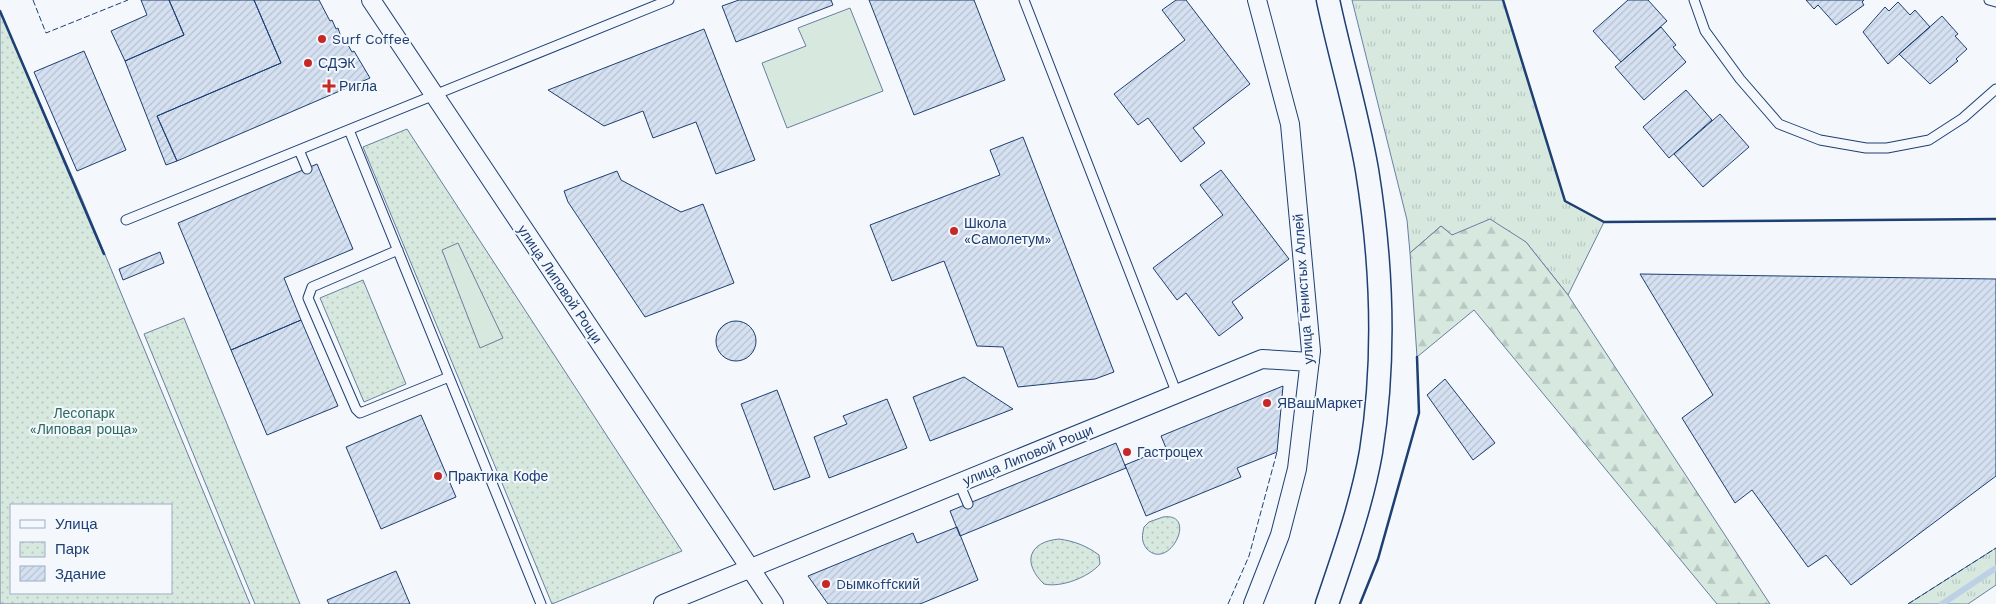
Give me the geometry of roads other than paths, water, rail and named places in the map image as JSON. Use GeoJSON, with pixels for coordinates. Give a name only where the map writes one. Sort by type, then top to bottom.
{"type":"FeatureCollection","features":[{"type":"Feature","properties":{"kind":"street","name":"улица Липовой Рощи"},"geometry":{"type":"LineString","coordinates":[[371,0],[749,569]]}},
{"type":"Feature","properties":{"kind":"street","name":"улица Тенистых Аллей"},"geometry":{"type":"LineString","coordinates":[[1253,604],[1280,535],[1298,469],[1310,362],[1290,124],[1257,0]]}},
{"type":"Feature","properties":{"kind":"street"},"geometry":{"type":"LineString","coordinates":[[1327,604],[1351,532],[1370,453],[1379,380],[1381,287],[1366,169],[1328,0]]}},
{"type":"Feature","properties":{"kind":"street","name":"улица Липовой Рощи"},"geometry":{"type":"LineString","coordinates":[[663,604],[1262,359],[1310,362]]}},
{"type":"Feature","properties":{"kind":"street"},"geometry":{"type":"LineString","coordinates":[[749,569],[774,604]]}},
{"type":"Feature","properties":{"kind":"lane"},"geometry":{"type":"LineString","coordinates":[[126,220],[669,0]]}},
{"type":"Feature","properties":{"kind":"lane"},"geometry":{"type":"LineString","coordinates":[[1024,0],[1177,394]]}},
{"type":"Feature","properties":{"kind":"lane"},"geometry":{"type":"LineString","coordinates":[[1694,0],[1704,31],[1740,79],[1779,124],[1820,140],[1866,148],[1887,148],[1929,140],[1963,118],[1996,89]]}},
{"type":"Feature","properties":{"kind":"lane"},"geometry":{"type":"LineString","coordinates":[[1989,0],[1996,2]]}},
{"type":"Feature","properties":{"kind":"lane"},"geometry":{"type":"LineString","coordinates":[[349,130],[541,604]]}},
{"type":"Feature","properties":{"kind":"lane"},"geometry":{"type":"LineString","coordinates":[[299,150],[307,169]]}},
{"type":"Feature","properties":{"kind":"lane"},"geometry":{"type":"LineString","coordinates":[[398,250],[312,287],[308,298],[356,409],[360,413],[449,377]]}},
{"type":"Feature","properties":{"kind":"lane"},"geometry":{"type":"LineString","coordinates":[[959,483],[968,504]]}},
{"type":"Feature","properties":{"kind":"waterway"},"geometry":{"type":"LineString","coordinates":[[1942,604],[1996,568]]}},
{"type":"Feature","properties":{"kind":"place","name":"Surf Coffee"},"geometry":{"type":"Point","coordinates":[322,39]}},
{"type":"Feature","properties":{"kind":"place","name":"СДЭК"},"geometry":{"type":"Point","coordinates":[308,63]}},
{"type":"Feature","properties":{"kind":"place","name":"Ригла"},"geometry":{"type":"Point","coordinates":[329,86]}},
{"type":"Feature","properties":{"kind":"place","name":"Школа «Самолетум»"},"geometry":{"type":"Point","coordinates":[954,231]}},
{"type":"Feature","properties":{"kind":"place","name":"ЯВашМаркет"},"geometry":{"type":"Point","coordinates":[1267,403]}},
{"type":"Feature","properties":{"kind":"place","name":"Гастроцех"},"geometry":{"type":"Point","coordinates":[1127,452]}},
{"type":"Feature","properties":{"kind":"place","name":"Практика Кофе"},"geometry":{"type":"Point","coordinates":[438,476]}},
{"type":"Feature","properties":{"kind":"place","name":"Dымкoffский"},"geometry":{"type":"Point","coordinates":[826,584]}},
{"type":"Feature","properties":{"kind":"park label","name":"Лесопарк «Липовая роща»"},"geometry":{"type":"Point","coordinates":[84,422]}}]}
